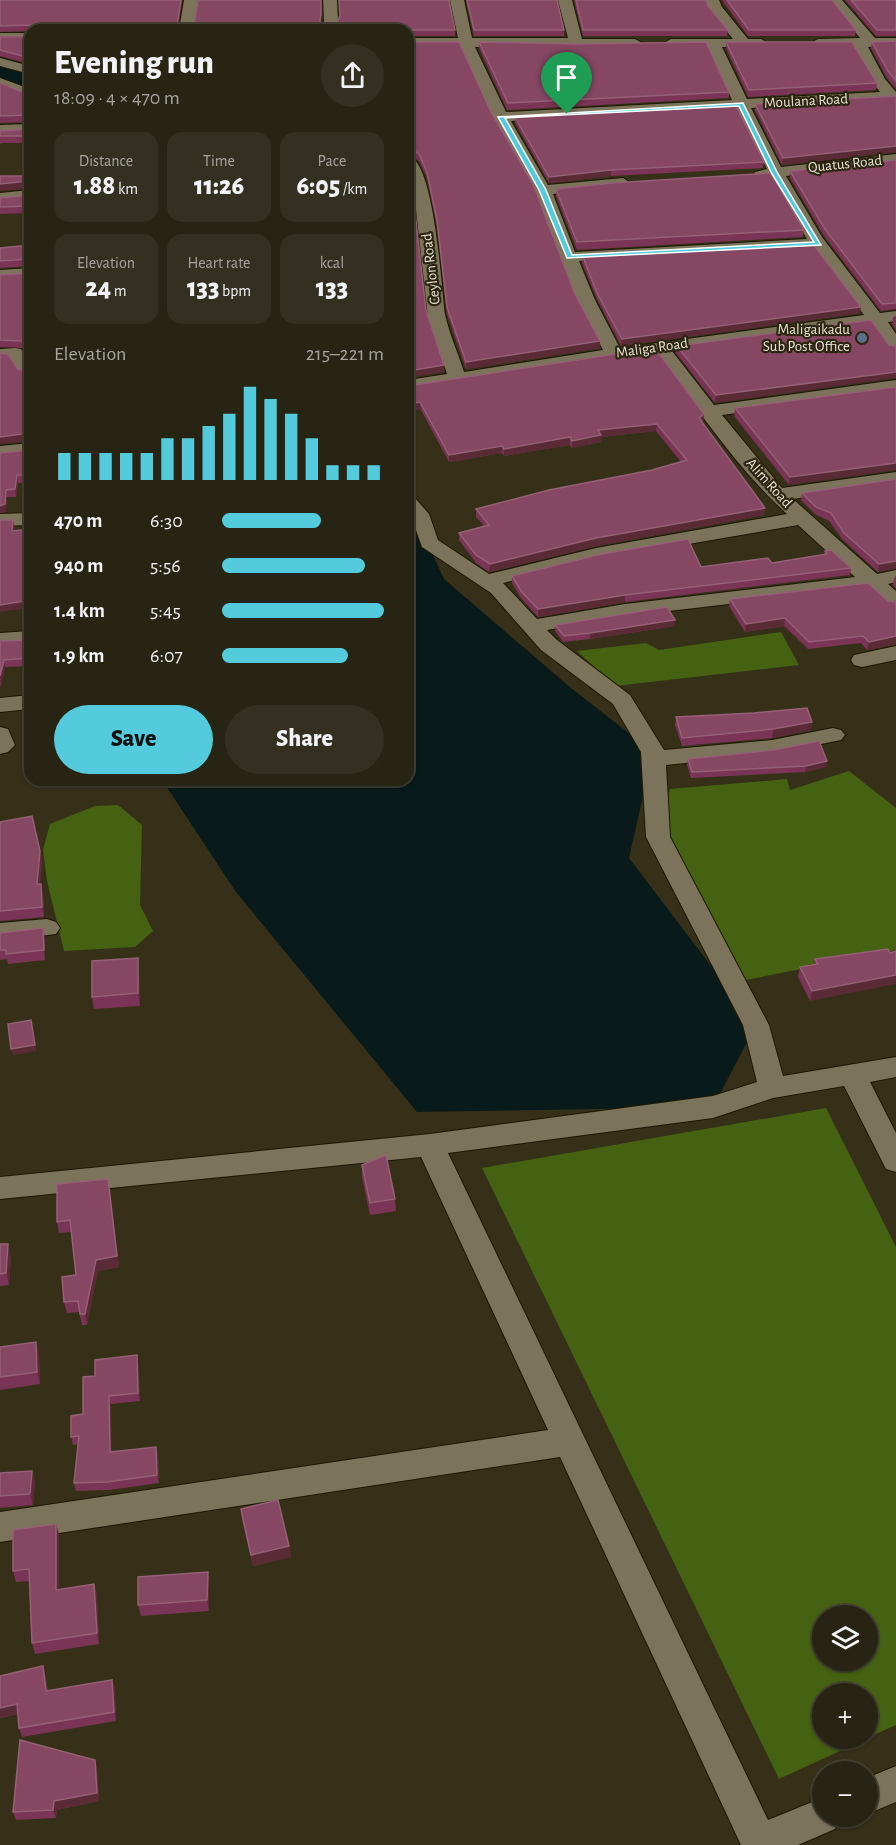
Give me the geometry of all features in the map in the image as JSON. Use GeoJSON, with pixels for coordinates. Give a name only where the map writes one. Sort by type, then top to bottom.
{"type":"FeatureCollection","features":[{"type":"Feature","properties":{"kind":"street"},"geometry":{"type":"LineString","coordinates":[[187,24],[191,0]]}},
{"type":"Feature","properties":{"kind":"street"},"geometry":{"type":"LineString","coordinates":[[330,0],[330,24]]}},
{"type":"Feature","properties":{"kind":"street"},"geometry":{"type":"LineString","coordinates":[[457,0],[466,43],[501,117],[543,190],[586,300],[614,354]]}},
{"type":"Feature","properties":{"kind":"street"},"geometry":{"type":"LineString","coordinates":[[565,0],[576,44]]}},
{"type":"Feature","properties":{"kind":"street"},"geometry":{"type":"LineString","coordinates":[[712,0],[715,8],[744,43]]}},
{"type":"Feature","properties":{"kind":"street"},"geometry":{"type":"LineString","coordinates":[[835,0],[865,43],[878,80],[894,96]]}},
{"type":"Feature","properties":{"kind":"street"},"geometry":{"type":"LineString","coordinates":[[0,37],[24,37]]}},
{"type":"Feature","properties":{"kind":"street"},"geometry":{"type":"LineString","coordinates":[[414,42],[778,43]]}},
{"type":"Feature","properties":{"kind":"street"},"geometry":{"type":"LineString","coordinates":[[801,43],[896,42]]}},
{"type":"Feature","properties":{"kind":"street"},"geometry":{"type":"LineString","coordinates":[[713,43],[775,174],[819,243],[896,346]]}},
{"type":"Feature","properties":{"kind":"street"},"geometry":{"type":"LineString","coordinates":[[0,62],[24,68]]}},
{"type":"Feature","properties":{"kind":"street"},"geometry":{"type":"LineString","coordinates":[[0,82],[24,92]]}},
{"type":"Feature","properties":{"kind":"street","name":"Moulana Road"},"geometry":{"type":"LineString","coordinates":[[501,117],[894,96]]}},
{"type":"Feature","properties":{"kind":"street"},"geometry":{"type":"LineString","coordinates":[[0,130],[24,129]]}},
{"type":"Feature","properties":{"kind":"street","name":"Quatus Road"},"geometry":{"type":"LineString","coordinates":[[744,176],[896,159]]}},
{"type":"Feature","properties":{"kind":"street","name":"Ceylon Road"},"geometry":{"type":"LineString","coordinates":[[414,174],[422,192],[416,208],[429,247],[437,316],[457,377]]}},
{"type":"Feature","properties":{"kind":"street"},"geometry":{"type":"LineString","coordinates":[[543,190],[633,182]]}},
{"type":"Feature","properties":{"kind":"street"},"geometry":{"type":"LineString","coordinates":[[0,198],[24,196]]}},
{"type":"Feature","properties":{"kind":"street"},"geometry":{"type":"LineString","coordinates":[[569,257],[819,243]]}},
{"type":"Feature","properties":{"kind":"street"},"geometry":{"type":"LineString","coordinates":[[414,248],[429,247]]}},
{"type":"Feature","properties":{"kind":"street"},"geometry":{"type":"LineString","coordinates":[[0,275],[24,273]]}},
{"type":"Feature","properties":{"kind":"street","name":"Maliga Road"},"geometry":{"type":"LineString","coordinates":[[414,385],[660,347],[896,316]]}},
{"type":"Feature","properties":{"kind":"street","name":"Alim Road"},"geometry":{"type":"LineString","coordinates":[[660,347],[777,495],[896,602]]}},
{"type":"Feature","properties":{"kind":"street"},"geometry":{"type":"LineString","coordinates":[[0,354],[15,353],[24,366]]}},
{"type":"Feature","properties":{"kind":"street"},"geometry":{"type":"LineString","coordinates":[[710,411],[896,386]]}},
{"type":"Feature","properties":{"kind":"street"},"geometry":{"type":"LineString","coordinates":[[0,452],[24,449]]}},
{"type":"Feature","properties":{"kind":"street"},"geometry":{"type":"LineString","coordinates":[[777,495],[896,478]]}},
{"type":"Feature","properties":{"kind":"street"},"geometry":{"type":"LineString","coordinates":[[414,509],[422,518],[429,543],[498,589],[549,645],[622,700],[653,752],[658,837],[756,1025],[772,1088]]}},
{"type":"Feature","properties":{"kind":"street"},"geometry":{"type":"LineString","coordinates":[[486,581],[597,554],[801,518]]}},
{"type":"Feature","properties":{"kind":"street"},"geometry":{"type":"LineString","coordinates":[[0,520],[24,519]]}},
{"type":"Feature","properties":{"kind":"street"},"geometry":{"type":"LineString","coordinates":[[532,626],[625,610],[872,581],[896,576]]}},
{"type":"Feature","properties":{"kind":"street"},"geometry":{"type":"LineString","coordinates":[[0,640],[24,638]]}},
{"type":"Feature","properties":{"kind":"street"},"geometry":{"type":"LineString","coordinates":[[862,660],[896,653]]}},
{"type":"Feature","properties":{"kind":"street"},"geometry":{"type":"LineString","coordinates":[[0,705],[24,703]]}},
{"type":"Feature","properties":{"kind":"street"},"geometry":{"type":"LineString","coordinates":[[0,734],[3,745],[0,747]]}},
{"type":"Feature","properties":{"kind":"street"},"geometry":{"type":"LineString","coordinates":[[653,759],[772,747],[833,735]]}},
{"type":"Feature","properties":{"kind":"street"},"geometry":{"type":"LineString","coordinates":[[0,932],[47,928]]}},
{"type":"Feature","properties":{"kind":"street"},"geometry":{"type":"LineString","coordinates":[[0,1188],[430,1144],[713,1107],[772,1088],[896,1067]]}},
{"type":"Feature","properties":{"kind":"street"},"geometry":{"type":"LineString","coordinates":[[852,1074],[896,1161]]}},
{"type":"Feature","properties":{"kind":"street"},"geometry":{"type":"LineString","coordinates":[[430,1144],[759,1843],[812,1820]]}},
{"type":"Feature","properties":{"kind":"street"},"geometry":{"type":"LineString","coordinates":[[0,1527],[570,1441]]}},
{"type":"Feature","properties":{"kind":"street"},"geometry":{"type":"LineString","coordinates":[[878,1791],[896,1784]]}},
{"type":"Feature","properties":{"kind":"green space"},"geometry":{"type":"Polygon","coordinates":[[[781,632],[799,665],[615,686],[577,651],[646,643],[659,650],[781,632]]]}},
{"type":"Feature","properties":{"kind":"green space"},"geometry":{"type":"Polygon","coordinates":[[[849,771],[896,808],[896,950],[741,981],[658,837],[670,789],[787,779],[790,790],[849,771]]]}},
{"type":"Feature","properties":{"kind":"green space"},"geometry":{"type":"Polygon","coordinates":[[[118,805],[142,825],[140,905],[153,931],[135,947],[64,951],[47,881],[43,850],[50,824],[95,806],[118,805]]]}},
{"type":"Feature","properties":{"kind":"green space"},"geometry":{"type":"Polygon","coordinates":[[[826,1108],[896,1247],[896,1725],[878,1733],[878,1683],[812,1683],[812,1749],[844,1749],[818,1761],[812,1761],[812,1764],[779,1779],[482,1168],[826,1108]]]}},
{"type":"Feature","properties":{"kind":"shaded area"},"geometry":{"type":"Polygon","coordinates":[[[0,63],[24,69],[24,92],[0,82],[0,63]]]}},
{"type":"Feature","properties":{"kind":"shaded area"},"geometry":{"type":"Polygon","coordinates":[[[414,517],[444,579],[571,688],[653,752],[629,858],[756,1025],[713,1107],[417,1112],[236,892],[166,786],[414,786],[414,517]]]}},
{"type":"Feature","properties":{"kind":"building"},"geometry":{"type":"Polygon","coordinates":[[[0,0],[181,0],[177,24],[0,26],[0,0]]]}},
{"type":"Feature","properties":{"kind":"building"},"geometry":{"type":"Polygon","coordinates":[[[198,0],[321,0],[319,24],[194,24],[198,0]]]}},
{"type":"Feature","properties":{"kind":"building"},"geometry":{"type":"Polygon","coordinates":[[[339,0],[449,0],[455,30],[414,30],[414,24],[337,24],[340,15],[339,0]]]}},
{"type":"Feature","properties":{"kind":"building"},"geometry":{"type":"Polygon","coordinates":[[[467,0],[557,0],[564,30],[474,30],[467,0]]]}},
{"type":"Feature","properties":{"kind":"building"},"geometry":{"type":"Polygon","coordinates":[[[576,0],[706,0],[708,6],[728,30],[583,30],[576,0]]]}},
{"type":"Feature","properties":{"kind":"building"},"geometry":{"type":"Polygon","coordinates":[[[727,0],[832,0],[856,30],[749,30],[727,0]]]}},
{"type":"Feature","properties":{"kind":"building"},"geometry":{"type":"Polygon","coordinates":[[[851,0],[896,0],[896,30],[877,30],[851,0]]]}},
{"type":"Feature","properties":{"kind":"building"},"geometry":{"type":"Polygon","coordinates":[[[24,36],[24,56],[0,50],[0,37],[24,36]]]}},
{"type":"Feature","properties":{"kind":"building"},"geometry":{"type":"Polygon","coordinates":[[[896,41],[896,81],[872,42],[896,41]]]}},
{"type":"Feature","properties":{"kind":"building"},"geometry":{"type":"Polygon","coordinates":[[[414,42],[459,42],[491,112],[533,184],[575,294],[600,341],[466,362],[447,307],[437,220],[427,172],[419,154],[414,150],[414,42]]]}},
{"type":"Feature","properties":{"kind":"building"},"geometry":{"type":"Polygon","coordinates":[[[479,42],[577,44],[706,42],[729,92],[508,103],[479,42]]]}},
{"type":"Feature","properties":{"kind":"building"},"geometry":{"type":"Polygon","coordinates":[[[726,42],[852,42],[877,83],[749,90],[726,42]]]}},
{"type":"Feature","properties":{"kind":"building"},"geometry":{"type":"Polygon","coordinates":[[[0,83],[24,92],[24,115],[0,116],[0,83]]]}},
{"type":"Feature","properties":{"kind":"building"},"geometry":{"type":"Polygon","coordinates":[[[896,96],[896,146],[783,158],[755,104],[896,96]]]}},
{"type":"Feature","properties":{"kind":"building"},"geometry":{"type":"Polygon","coordinates":[[[736,106],[764,162],[611,170],[549,177],[515,117],[736,106]]]}},
{"type":"Feature","properties":{"kind":"building"},"geometry":{"type":"Polygon","coordinates":[[[24,129],[24,136],[0,136],[0,131],[24,129]]]}},
{"type":"Feature","properties":{"kind":"building"},"geometry":{"type":"Polygon","coordinates":[[[896,160],[896,303],[882,304],[825,229],[790,171],[896,160]]]}},
{"type":"Feature","properties":{"kind":"building"},"geometry":{"type":"Polygon","coordinates":[[[771,173],[804,230],[577,242],[556,189],[612,183],[771,173]]]}},
{"type":"Feature","properties":{"kind":"building"},"geometry":{"type":"Polygon","coordinates":[[[0,176],[24,176],[24,182],[0,184],[0,176]]]}},
{"type":"Feature","properties":{"kind":"building"},"geometry":{"type":"Polygon","coordinates":[[[24,196],[24,206],[0,207],[0,198],[24,196]]]}},
{"type":"Feature","properties":{"kind":"building"},"geometry":{"type":"Polygon","coordinates":[[[414,204],[426,310],[444,365],[414,370],[414,204]]]}},
{"type":"Feature","properties":{"kind":"building"},"geometry":{"type":"Polygon","coordinates":[[[813,244],[861,307],[622,339],[597,293],[583,257],[813,244]]]}},
{"type":"Feature","properties":{"kind":"building"},"geometry":{"type":"Polygon","coordinates":[[[24,246],[24,259],[0,261],[0,248],[24,246]]]}},
{"type":"Feature","properties":{"kind":"building"},"geometry":{"type":"Polygon","coordinates":[[[24,273],[24,344],[22,341],[0,340],[0,275],[24,273]]]}},
{"type":"Feature","properties":{"kind":"building"},"geometry":{"type":"Polygon","coordinates":[[[871,320],[889,345],[896,346],[896,372],[716,395],[677,346],[871,320]]]}},
{"type":"Feature","properties":{"kind":"building"},"geometry":{"type":"Polygon","coordinates":[[[655,348],[704,414],[699,418],[765,508],[596,538],[490,564],[476,555],[459,533],[489,525],[476,509],[549,490],[652,470],[687,460],[657,424],[598,430],[601,435],[572,441],[570,437],[504,449],[502,446],[449,455],[420,402],[414,403],[414,385],[655,348]]]}},
{"type":"Feature","properties":{"kind":"building"},"geometry":{"type":"Polygon","coordinates":[[[0,353],[8,354],[18,369],[24,370],[24,434],[0,437],[0,353]]]}},
{"type":"Feature","properties":{"kind":"building"},"geometry":{"type":"Polygon","coordinates":[[[896,387],[896,463],[790,477],[735,408],[896,387]]]}},
{"type":"Feature","properties":{"kind":"building"},"geometry":{"type":"Polygon","coordinates":[[[24,451],[24,475],[17,475],[15,489],[6,490],[5,504],[0,506],[0,453],[24,451]]]}},
{"type":"Feature","properties":{"kind":"building"},"geometry":{"type":"Polygon","coordinates":[[[896,479],[896,561],[879,564],[844,533],[831,513],[816,507],[802,493],[896,479]]]}},
{"type":"Feature","properties":{"kind":"building"},"geometry":{"type":"Polygon","coordinates":[[[0,520],[13,520],[12,531],[24,530],[24,601],[0,605],[0,520]]]}},
{"type":"Feature","properties":{"kind":"building"},"geometry":{"type":"Polygon","coordinates":[[[688,539],[701,567],[768,558],[772,563],[827,554],[825,551],[831,550],[851,568],[625,595],[538,609],[521,591],[512,576],[597,555],[688,539]]]}},
{"type":"Feature","properties":{"kind":"building"},"geometry":{"type":"Polygon","coordinates":[[[868,583],[888,601],[896,602],[896,636],[869,642],[863,636],[809,642],[785,618],[746,624],[730,599],[868,583]]]}},
{"type":"Feature","properties":{"kind":"building"},"geometry":{"type":"Polygon","coordinates":[[[667,607],[675,620],[564,636],[555,625],[667,607]]]}},
{"type":"Feature","properties":{"kind":"building"},"geometry":{"type":"Polygon","coordinates":[[[24,640],[24,658],[4,660],[0,676],[0,641],[24,640]]]}},
{"type":"Feature","properties":{"kind":"building"},"geometry":{"type":"Polygon","coordinates":[[[807,708],[812,722],[773,729],[682,738],[676,717],[754,713],[807,708]]]}},
{"type":"Feature","properties":{"kind":"building"},"geometry":{"type":"Polygon","coordinates":[[[819,741],[827,761],[806,766],[692,772],[688,759],[773,750],[819,741]]]}},
{"type":"Feature","properties":{"kind":"building"},"geometry":{"type":"Polygon","coordinates":[[[32,816],[40,851],[37,884],[41,884],[42,907],[0,911],[0,822],[32,816]]]}},
{"type":"Feature","properties":{"kind":"building"},"geometry":{"type":"Polygon","coordinates":[[[43,928],[44,950],[6,954],[6,950],[0,950],[0,933],[43,928]]]}},
{"type":"Feature","properties":{"kind":"building"},"geometry":{"type":"Polygon","coordinates":[[[888,949],[890,953],[896,951],[896,975],[812,991],[800,967],[818,964],[815,959],[888,949]]]}},
{"type":"Feature","properties":{"kind":"building"},"geometry":{"type":"Polygon","coordinates":[[[138,958],[138,993],[92,997],[92,961],[138,958]]]}},
{"type":"Feature","properties":{"kind":"building"},"geometry":{"type":"Polygon","coordinates":[[[31,1020],[35,1045],[11,1049],[8,1024],[31,1020]]]}},
{"type":"Feature","properties":{"kind":"building"},"geometry":{"type":"Polygon","coordinates":[[[386,1155],[395,1199],[370,1203],[362,1165],[386,1155]]]}},
{"type":"Feature","properties":{"kind":"building"},"geometry":{"type":"Polygon","coordinates":[[[108,1179],[117,1256],[96,1260],[85,1314],[80,1314],[78,1301],[64,1302],[62,1277],[76,1275],[70,1220],[57,1222],[57,1184],[108,1179]]]}},
{"type":"Feature","properties":{"kind":"building"},"geometry":{"type":"Polygon","coordinates":[[[0,1244],[8,1244],[6,1273],[0,1274],[0,1244]]]}},
{"type":"Feature","properties":{"kind":"building"},"geometry":{"type":"Polygon","coordinates":[[[36,1342],[37,1372],[0,1377],[0,1347],[36,1342]]]}},
{"type":"Feature","properties":{"kind":"building"},"geometry":{"type":"Polygon","coordinates":[[[137,1355],[138,1393],[109,1396],[110,1452],[156,1447],[157,1475],[107,1482],[74,1483],[79,1436],[71,1437],[71,1416],[83,1414],[83,1377],[95,1376],[95,1360],[137,1355]]]}},
{"type":"Feature","properties":{"kind":"building"},"geometry":{"type":"Polygon","coordinates":[[[32,1471],[30,1494],[0,1496],[0,1473],[32,1471]]]}},
{"type":"Feature","properties":{"kind":"building"},"geometry":{"type":"Polygon","coordinates":[[[278,1500],[289,1546],[251,1555],[241,1509],[278,1500]]]}},
{"type":"Feature","properties":{"kind":"building"},"geometry":{"type":"Polygon","coordinates":[[[56,1524],[56,1590],[94,1584],[97,1633],[32,1643],[29,1569],[13,1571],[13,1530],[56,1524]]]}},
{"type":"Feature","properties":{"kind":"building"},"geometry":{"type":"Polygon","coordinates":[[[208,1572],[207,1600],[138,1605],[138,1577],[208,1572]]]}},
{"type":"Feature","properties":{"kind":"building"},"geometry":{"type":"Polygon","coordinates":[[[43,1666],[46,1691],[112,1680],[114,1712],[19,1728],[17,1704],[0,1708],[0,1676],[43,1666]]]}},
{"type":"Feature","properties":{"kind":"building"},"geometry":{"type":"Polygon","coordinates":[[[20,1740],[95,1760],[97,1793],[54,1801],[53,1810],[13,1812],[20,1740]]]}},
{"type":"Feature","properties":{"kind":"place","name":"Maligaikadu Sub Post Office"},"geometry":{"type":"Point","coordinates":[862,338]}},
{"type":"Feature","properties":{"kind":"route"},"geometry":{"type":"LineString","coordinates":[[741,104],[775,174],[819,243],[569,257],[543,190],[501,117],[567,114],[741,104]]}}]}
